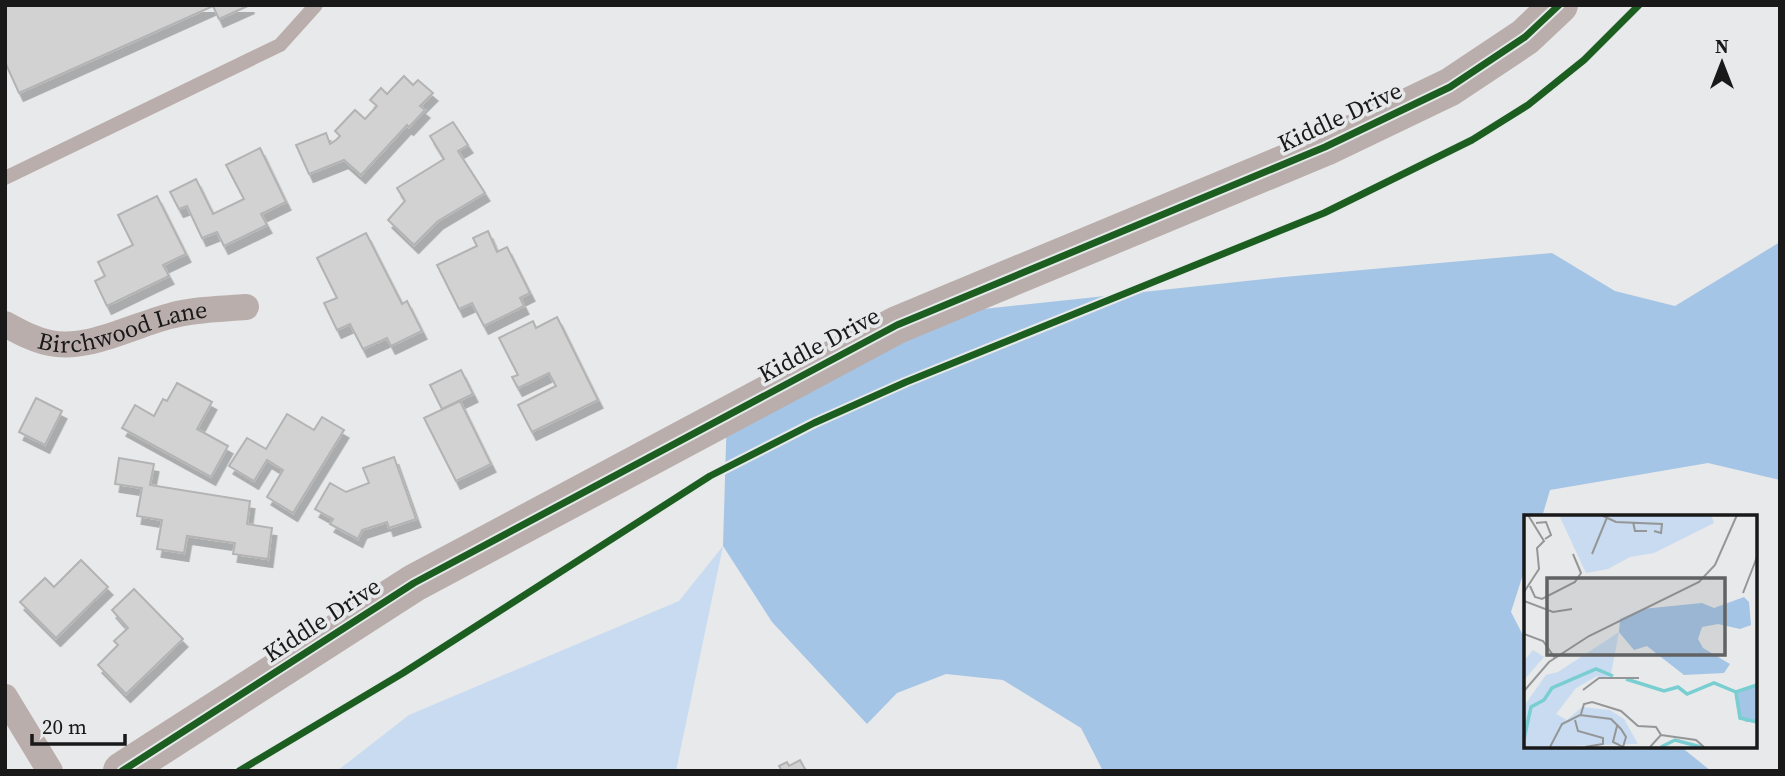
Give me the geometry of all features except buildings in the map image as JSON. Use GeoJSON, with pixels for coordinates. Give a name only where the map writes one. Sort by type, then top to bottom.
{"type":"FeatureCollection","features":[{"type":"Feature","properties":{"kind":"street","name":"Kiddle Drive"},"geometry":{"type":"LineString","coordinates":[[122,771],[414,583],[897,325],[1325,147],[1450,87],[1525,37],[1559,5]]}},
{"type":"Feature","properties":{"kind":"street","name":"Birchwood Lane"},"geometry":{"type":"LineString","coordinates":[[5,324],[31,338],[53,344],[76,344],[173,315],[246,307]]}},
{"type":"Feature","properties":{"kind":"street"},"geometry":{"type":"LineString","coordinates":[[5,696],[50,771]]}},
{"type":"Feature","properties":{"kind":"lane"},"geometry":{"type":"LineString","coordinates":[[5,178],[280,45],[316,5]]}},
{"type":"Feature","properties":{"kind":"shaded area"},"geometry":{"type":"Polygon","coordinates":[[[1780,242],[1780,480],[1708,463],[1550,490],[1543,515],[1524,515],[1524,571],[1511,612],[1524,637],[1524,748],[1682,748],[1711,771],[1103,771],[1081,728],[1003,680],[946,674],[897,693],[867,724],[772,622],[723,546],[727,412],[945,313],[1284,277],[1552,253],[1615,291],[1675,306],[1780,242]]]}},
{"type":"Feature","properties":{"kind":"shaded area"},"geometry":{"type":"Polygon","coordinates":[[[723,546],[676,771],[337,771],[409,715],[679,601],[723,546]]]}},
{"type":"Feature","properties":{"kind":"cycle path"},"geometry":{"type":"LineString","coordinates":[[122,771],[414,583],[897,325],[1325,147],[1450,87],[1525,37],[1559,5]]}},
{"type":"Feature","properties":{"kind":"cycle path"},"geometry":{"type":"LineString","coordinates":[[239,771],[403,673],[710,476],[814,423],[906,382],[1324,213],[1472,140],[1528,105],[1584,60],[1639,5]]}}]}
